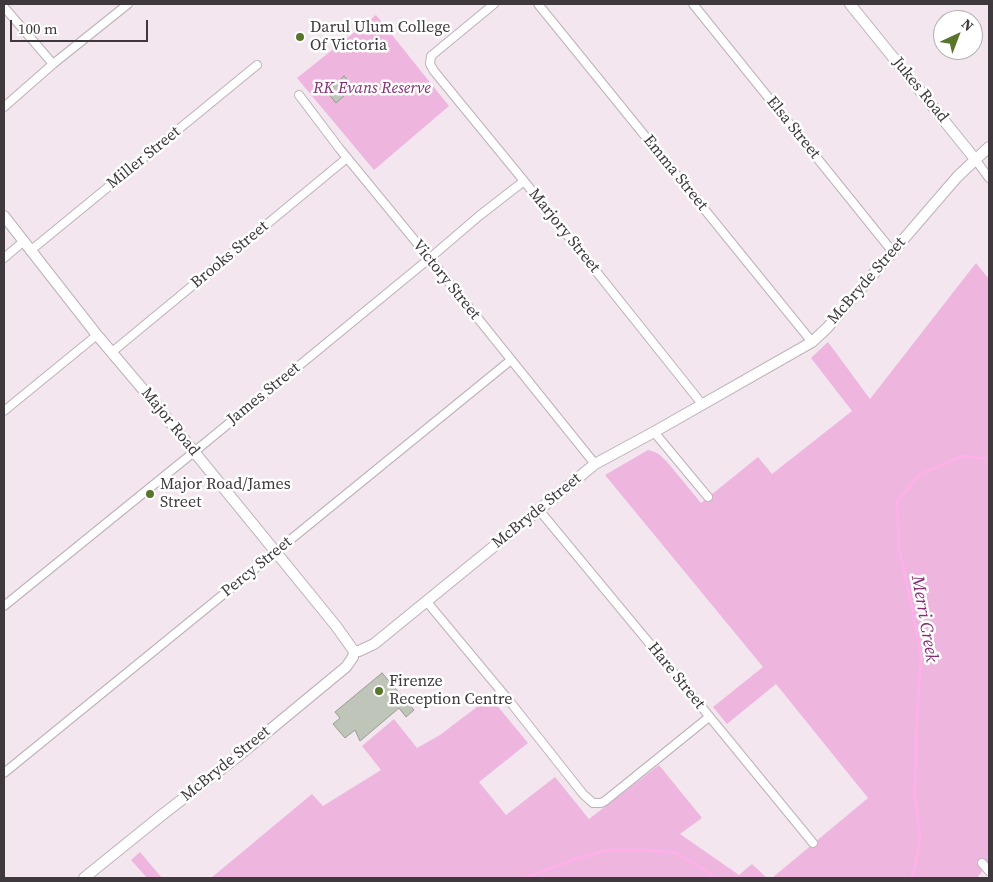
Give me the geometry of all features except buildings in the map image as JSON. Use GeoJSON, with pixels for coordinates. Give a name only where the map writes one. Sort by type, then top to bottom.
{"type":"FeatureCollection","features":[{"type":"Feature","properties":{"kind":"street"},"geometry":{"type":"LineString","coordinates":[[4,107],[53,64],[128,4]]}},
{"type":"Feature","properties":{"kind":"street","name":"Marjory Street"},"geometry":{"type":"LineString","coordinates":[[494,4],[431,56],[430,64],[702,404]]}},
{"type":"Feature","properties":{"kind":"street","name":"Emma Street"},"geometry":{"type":"LineString","coordinates":[[538,4],[812,342]]}},
{"type":"Feature","properties":{"kind":"street","name":"Elsa Street"},"geometry":{"type":"LineString","coordinates":[[693,4],[892,252]]}},
{"type":"Feature","properties":{"kind":"street","name":"Jukes Road"},"geometry":{"type":"LineString","coordinates":[[850,4],[989,178]]}},
{"type":"Feature","properties":{"kind":"street"},"geometry":{"type":"LineString","coordinates":[[4,7],[53,64]]}},
{"type":"Feature","properties":{"kind":"street","name":"Miller Street"},"geometry":{"type":"LineString","coordinates":[[30,250],[257,65]]}},
{"type":"Feature","properties":{"kind":"street","name":"Victory Street"},"geometry":{"type":"LineString","coordinates":[[299,95],[595,464]]}},
{"type":"Feature","properties":{"kind":"street","name":"McBryde Street"},"geometry":{"type":"LineString","coordinates":[[84,878],[237,757],[346,667],[354,657],[354,651],[369,648],[595,464],[812,342],[827,328],[958,176],[989,147]]}},
{"type":"Feature","properties":{"kind":"street","name":"Brooks Street"},"geometry":{"type":"LineString","coordinates":[[112,352],[348,158]]}},
{"type":"Feature","properties":{"kind":"street","name":"James Street"},"geometry":{"type":"LineString","coordinates":[[4,606],[194,452],[479,216],[524,182]]}},
{"type":"Feature","properties":{"kind":"street","name":"Major Road"},"geometry":{"type":"LineString","coordinates":[[4,216],[97,335],[276,552],[352,646],[354,651]]}},
{"type":"Feature","properties":{"kind":"street"},"geometry":{"type":"LineString","coordinates":[[4,258],[24,241]]}},
{"type":"Feature","properties":{"kind":"street"},"geometry":{"type":"LineString","coordinates":[[4,411],[97,335]]}},
{"type":"Feature","properties":{"kind":"street","name":"Percy Street"},"geometry":{"type":"LineString","coordinates":[[4,772],[511,360]]}},
{"type":"Feature","properties":{"kind":"street"},"geometry":{"type":"LineString","coordinates":[[654,432],[708,498]]}},
{"type":"Feature","properties":{"kind":"street","name":"Hare Street"},"geometry":{"type":"LineString","coordinates":[[539,510],[813,843]]}},
{"type":"Feature","properties":{"kind":"street"},"geometry":{"type":"LineString","coordinates":[[427,602],[584,794],[593,802],[601,803],[605,801],[709,717]]}},
{"type":"Feature","properties":{"kind":"street"},"geometry":{"type":"LineString","coordinates":[[982,863],[989,871]]}},
{"type":"Feature","properties":{"kind":"green space","name":"RK Evans Reserve"},"geometry":{"type":"Polygon","coordinates":[[[376,15],[449,106],[374,170],[297,78],[376,15]]]}},
{"type":"Feature","properties":{"kind":"green space"},"geometry":{"type":"Polygon","coordinates":[[[976,263],[989,279],[989,862],[977,878],[772,878],[868,798],[776,684],[727,724],[713,707],[763,667],[605,475],[648,450],[655,452],[668,463],[701,503],[758,457],[772,474],[852,411],[811,358],[828,342],[870,399],[976,263]]]}},
{"type":"Feature","properties":{"kind":"green space"},"geometry":{"type":"Polygon","coordinates":[[[490,697],[528,743],[479,782],[506,815],[555,777],[589,819],[659,765],[702,818],[680,834],[739,875],[752,864],[767,878],[211,878],[312,794],[323,806],[381,770],[362,746],[394,719],[417,748],[440,735],[490,697]]]}},
{"type":"Feature","properties":{"kind":"green space"},"geometry":{"type":"Polygon","coordinates":[[[140,852],[162,878],[147,878],[131,860],[140,852]]]}},
{"type":"Feature","properties":{"kind":"waterway","name":"Merri Creek"},"geometry":{"type":"LineString","coordinates":[[912,878],[920,836],[915,797],[916,733],[921,658],[899,548],[897,502],[919,475],[962,456],[989,459]]}},
{"type":"Feature","properties":{"kind":"waterway","name":"Merri Creek"},"geometry":{"type":"LineString","coordinates":[[525,878],[575,859],[608,850],[646,850],[676,853],[715,878]]}},
{"type":"Feature","properties":{"kind":"place","name":"Darul Ulum College Of Victoria"},"geometry":{"type":"Point","coordinates":[300,37]}},
{"type":"Feature","properties":{"kind":"place","name":"Major Road/James Street"},"geometry":{"type":"Point","coordinates":[150,494]}},
{"type":"Feature","properties":{"kind":"place","name":"Firenze Reception Centre"},"geometry":{"type":"Point","coordinates":[379,691]}}]}
